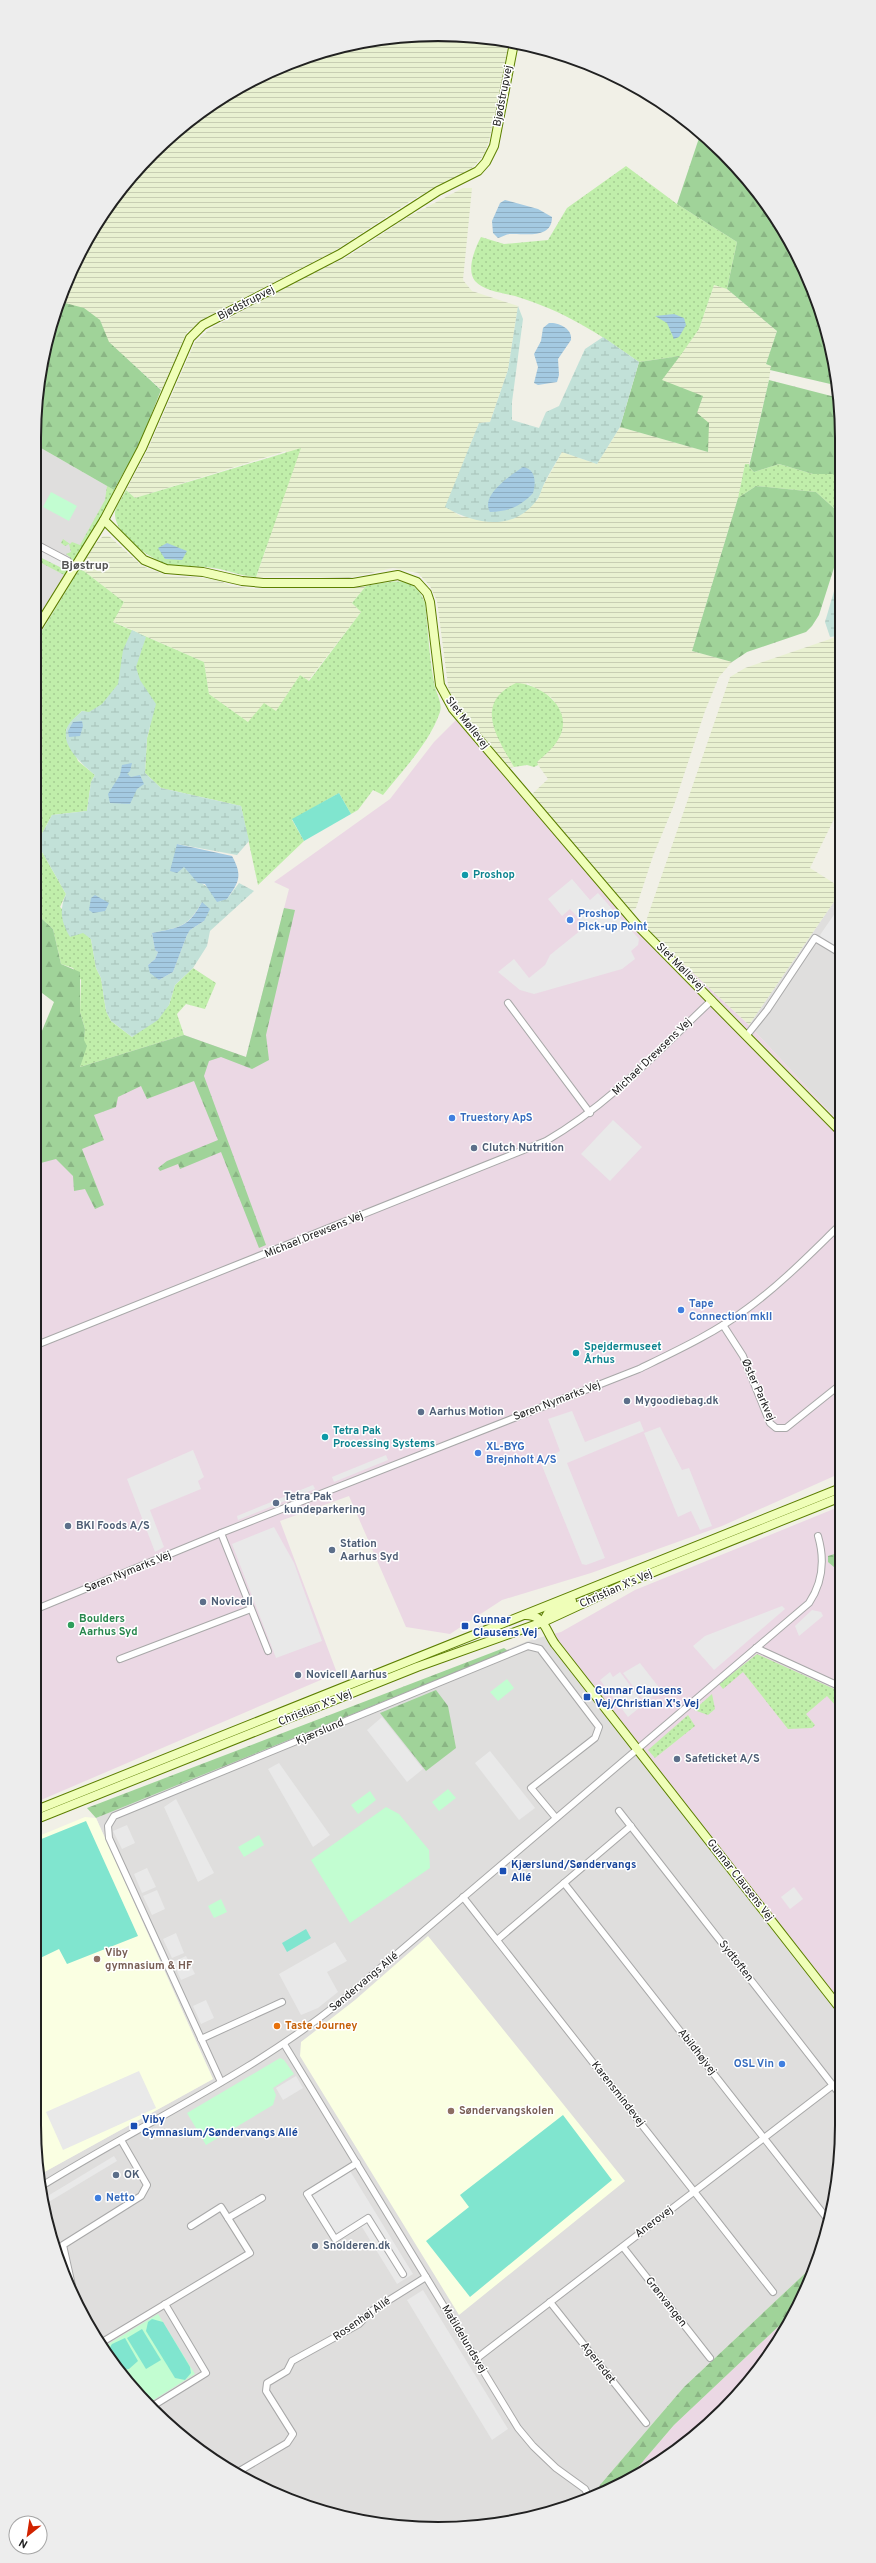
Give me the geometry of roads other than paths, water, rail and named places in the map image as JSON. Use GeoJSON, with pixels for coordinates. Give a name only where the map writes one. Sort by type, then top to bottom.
{"type":"FeatureCollection","features":[{"type":"Feature","properties":{"kind":"street","name":"Bjødstrupvej"},"geometry":{"type":"LineString","coordinates":[[41,622],[104,520],[142,448],[183,349],[196,331],[203,325],[340,254],[438,191],[471,177],[486,162],[494,146],[513,49]]}},
{"type":"Feature","properties":{"kind":"street","name":"Slet Møllevej"},"geometry":{"type":"LineString","coordinates":[[104,520],[144,560],[166,569],[203,572],[257,583],[353,583],[398,575],[417,582],[427,593],[430,602],[440,685],[453,709],[637,925],[835,1126]]}},
{"type":"Feature","properties":{"kind":"street"},"geometry":{"type":"LineString","coordinates":[[41,548],[68,561]]}},
{"type":"Feature","properties":{"kind":"street"},"geometry":{"type":"LineString","coordinates":[[747,1035],[764,1015],[815,938],[835,950]]}},
{"type":"Feature","properties":{"kind":"street","name":"Michael Drewsens Vej"},"geometry":{"type":"LineString","coordinates":[[41,1343],[546,1141],[590,1114],[622,1087],[712,1000]]}},
{"type":"Feature","properties":{"kind":"street"},"geometry":{"type":"LineString","coordinates":[[508,1003],[590,1114]]}},
{"type":"Feature","properties":{"kind":"street","name":"Søren Nymarks Vej"},"geometry":{"type":"LineString","coordinates":[[41,1607],[221,1533],[639,1369],[723,1325],[776,1286],[835,1230]]}},
{"type":"Feature","properties":{"kind":"street","name":"Øster Parkvej"},"geometry":{"type":"LineString","coordinates":[[723,1325],[743,1356],[770,1423],[776,1428],[786,1428],[835,1388]]}},
{"type":"Feature","properties":{"kind":"street","name":"Christian X's Vej"},"geometry":{"type":"LineString","coordinates":[[41,1808],[835,1490]]}},
{"type":"Feature","properties":{"kind":"street","name":"Christian X's Vej"},"geometry":{"type":"LineString","coordinates":[[41,1817],[417,1667],[543,1622],[636,1579],[835,1499]]}},
{"type":"Feature","properties":{"kind":"street"},"geometry":{"type":"LineString","coordinates":[[221,1533],[268,1651]]}},
{"type":"Feature","properties":{"kind":"street"},"geometry":{"type":"LineString","coordinates":[[638,1749],[812,1598],[819,1583],[823,1560],[818,1536]]}},
{"type":"Feature","properties":{"kind":"street"},"geometry":{"type":"LineString","coordinates":[[524,1615],[536,1616],[543,1622],[548,1613],[633,1571]]}},
{"type":"Feature","properties":{"kind":"street"},"geometry":{"type":"LineString","coordinates":[[120,1659],[252,1609]]}},
{"type":"Feature","properties":{"kind":"street","name":"Gunnar Clausens Vej"},"geometry":{"type":"LineString","coordinates":[[543,1622],[550,1636],[835,2002]]}},
{"type":"Feature","properties":{"kind":"street","name":"Kjærslund"},"geometry":{"type":"LineString","coordinates":[[221,2082],[109,1838],[108,1826],[114,1816],[528,1646],[540,1649],[599,1727],[595,1738],[531,1788],[556,1818]]}},
{"type":"Feature","properties":{"kind":"street"},"geometry":{"type":"LineString","coordinates":[[756,1648],[835,1684]]}},
{"type":"Feature","properties":{"kind":"street","name":"Søndervangs Allé"},"geometry":{"type":"LineString","coordinates":[[45,2183],[284,2044],[346,1998],[638,1749]]}},
{"type":"Feature","properties":{"kind":"street","name":"Sydtoften"},"geometry":{"type":"LineString","coordinates":[[619,1811],[835,2088]]}},
{"type":"Feature","properties":{"kind":"street"},"geometry":{"type":"LineString","coordinates":[[497,1940],[631,1826]]}},
{"type":"Feature","properties":{"kind":"street","name":"Abildhøjvej"},"geometry":{"type":"LineString","coordinates":[[564,1883],[824,2215]]}},
{"type":"Feature","properties":{"kind":"street","name":"Karensmindevej"},"geometry":{"type":"LineString","coordinates":[[464,1897],[773,2292]]}},
{"type":"Feature","properties":{"kind":"street"},"geometry":{"type":"LineString","coordinates":[[201,2040],[282,2002]]}},
{"type":"Feature","properties":{"kind":"street","name":"Matildelundsvej"},"geometry":{"type":"LineString","coordinates":[[284,2044],[518,2428],[533,2446],[556,2468],[586,2489],[588,2493]]}},
{"type":"Feature","properties":{"kind":"street","name":"Anerovej"},"geometry":{"type":"LineString","coordinates":[[476,2359],[833,2085]]}},
{"type":"Feature","properties":{"kind":"street"},"geometry":{"type":"LineString","coordinates":[[69,2272],[63,2244],[141,2196],[147,2185],[121,2140]]}},
{"type":"Feature","properties":{"kind":"street"},"geometry":{"type":"LineString","coordinates":[[357,2163],[307,2194],[335,2239],[368,2218],[403,2274]]}},
{"type":"Feature","properties":{"kind":"street"},"geometry":{"type":"LineString","coordinates":[[228,2218],[262,2198]]}},
{"type":"Feature","properties":{"kind":"street"},"geometry":{"type":"LineString","coordinates":[[105,2341],[250,2253],[221,2207],[191,2226]]}},
{"type":"Feature","properties":{"kind":"street","name":"Grønvangen"},"geometry":{"type":"LineString","coordinates":[[622,2247],[710,2358]]}},
{"type":"Feature","properties":{"kind":"street","name":"Rosenhøj Allé"},"geometry":{"type":"LineString","coordinates":[[241,2470],[287,2443],[293,2434],[266,2391],[267,2383],[287,2371],[292,2361],[359,2324],[370,2312],[426,2277]]}},
{"type":"Feature","properties":{"kind":"street","name":"Agerledet"},"geometry":{"type":"LineString","coordinates":[[550,2302],[646,2423]]}},
{"type":"Feature","properties":{"kind":"street"},"geometry":{"type":"LineString","coordinates":[[155,2404],[206,2373],[165,2304]]}},
{"type":"Feature","properties":{"kind":"place","name":"Proshop"},"geometry":{"type":"Point","coordinates":[465,875]}},
{"type":"Feature","properties":{"kind":"place","name":"Proshop Pick-up Point"},"geometry":{"type":"Point","coordinates":[570,920]}},
{"type":"Feature","properties":{"kind":"place","name":"Truestory ApS"},"geometry":{"type":"Point","coordinates":[452,1118]}},
{"type":"Feature","properties":{"kind":"place","name":"Clutch Nutrition"},"geometry":{"type":"Point","coordinates":[474,1148]}},
{"type":"Feature","properties":{"kind":"place","name":"Tape Connection mkII"},"geometry":{"type":"Point","coordinates":[681,1310]}},
{"type":"Feature","properties":{"kind":"place","name":"Spejdermuseet Århus"},"geometry":{"type":"Point","coordinates":[576,1353]}},
{"type":"Feature","properties":{"kind":"place","name":"Mygoodiebag.dk"},"geometry":{"type":"Point","coordinates":[627,1401]}},
{"type":"Feature","properties":{"kind":"place","name":"Aarhus Motion"},"geometry":{"type":"Point","coordinates":[421,1412]}},
{"type":"Feature","properties":{"kind":"place","name":"Tetra Pak Processing Systems"},"geometry":{"type":"Point","coordinates":[325,1437]}},
{"type":"Feature","properties":{"kind":"place","name":"XL-BYG Brejnholt A/S"},"geometry":{"type":"Point","coordinates":[478,1453]}},
{"type":"Feature","properties":{"kind":"place","name":"Tetra Pak kundeparkering"},"geometry":{"type":"Point","coordinates":[276,1503]}},
{"type":"Feature","properties":{"kind":"place","name":"BKI Foods A/S"},"geometry":{"type":"Point","coordinates":[68,1526]}},
{"type":"Feature","properties":{"kind":"place","name":"Station Aarhus Syd"},"geometry":{"type":"Point","coordinates":[332,1550]}},
{"type":"Feature","properties":{"kind":"place","name":"Novicell"},"geometry":{"type":"Point","coordinates":[203,1602]}},
{"type":"Feature","properties":{"kind":"place","name":"Boulders Aarhus Syd"},"geometry":{"type":"Point","coordinates":[71,1625]}},
{"type":"Feature","properties":{"kind":"place","name":"Gunnar Clausens Vej"},"geometry":{"type":"Point","coordinates":[465,1626]}},
{"type":"Feature","properties":{"kind":"place","name":"Novicell Aarhus"},"geometry":{"type":"Point","coordinates":[298,1675]}},
{"type":"Feature","properties":{"kind":"place","name":"Gunnar Clausens Vej/Christian X's Vej"},"geometry":{"type":"Point","coordinates":[587,1697]}},
{"type":"Feature","properties":{"kind":"place","name":"Safeticket A/S"},"geometry":{"type":"Point","coordinates":[677,1759]}},
{"type":"Feature","properties":{"kind":"place","name":"Kjærslund/Søndervangs Allé"},"geometry":{"type":"Point","coordinates":[503,1871]}},
{"type":"Feature","properties":{"kind":"place","name":"Viby gymnasium & HF"},"geometry":{"type":"Point","coordinates":[97,1959]}},
{"type":"Feature","properties":{"kind":"place","name":"Taste Journey"},"geometry":{"type":"Point","coordinates":[277,2026]}},
{"type":"Feature","properties":{"kind":"place","name":"OSL Vin"},"geometry":{"type":"Point","coordinates":[782,2064]}},
{"type":"Feature","properties":{"kind":"place","name":"Søndervangskolen"},"geometry":{"type":"Point","coordinates":[451,2111]}},
{"type":"Feature","properties":{"kind":"place","name":"Viby Gymnasium/Søndervangs Allé"},"geometry":{"type":"Point","coordinates":[134,2126]}},
{"type":"Feature","properties":{"kind":"place","name":"OK"},"geometry":{"type":"Point","coordinates":[116,2175]}},
{"type":"Feature","properties":{"kind":"place","name":"Netto"},"geometry":{"type":"Point","coordinates":[98,2198]}},
{"type":"Feature","properties":{"kind":"place","name":"Snolderen.dk"},"geometry":{"type":"Point","coordinates":[315,2246]}},
{"type":"Feature","properties":{"kind":"district","name":"Bjøstrup"},"geometry":{"type":"Point","coordinates":[85,566]}}]}
